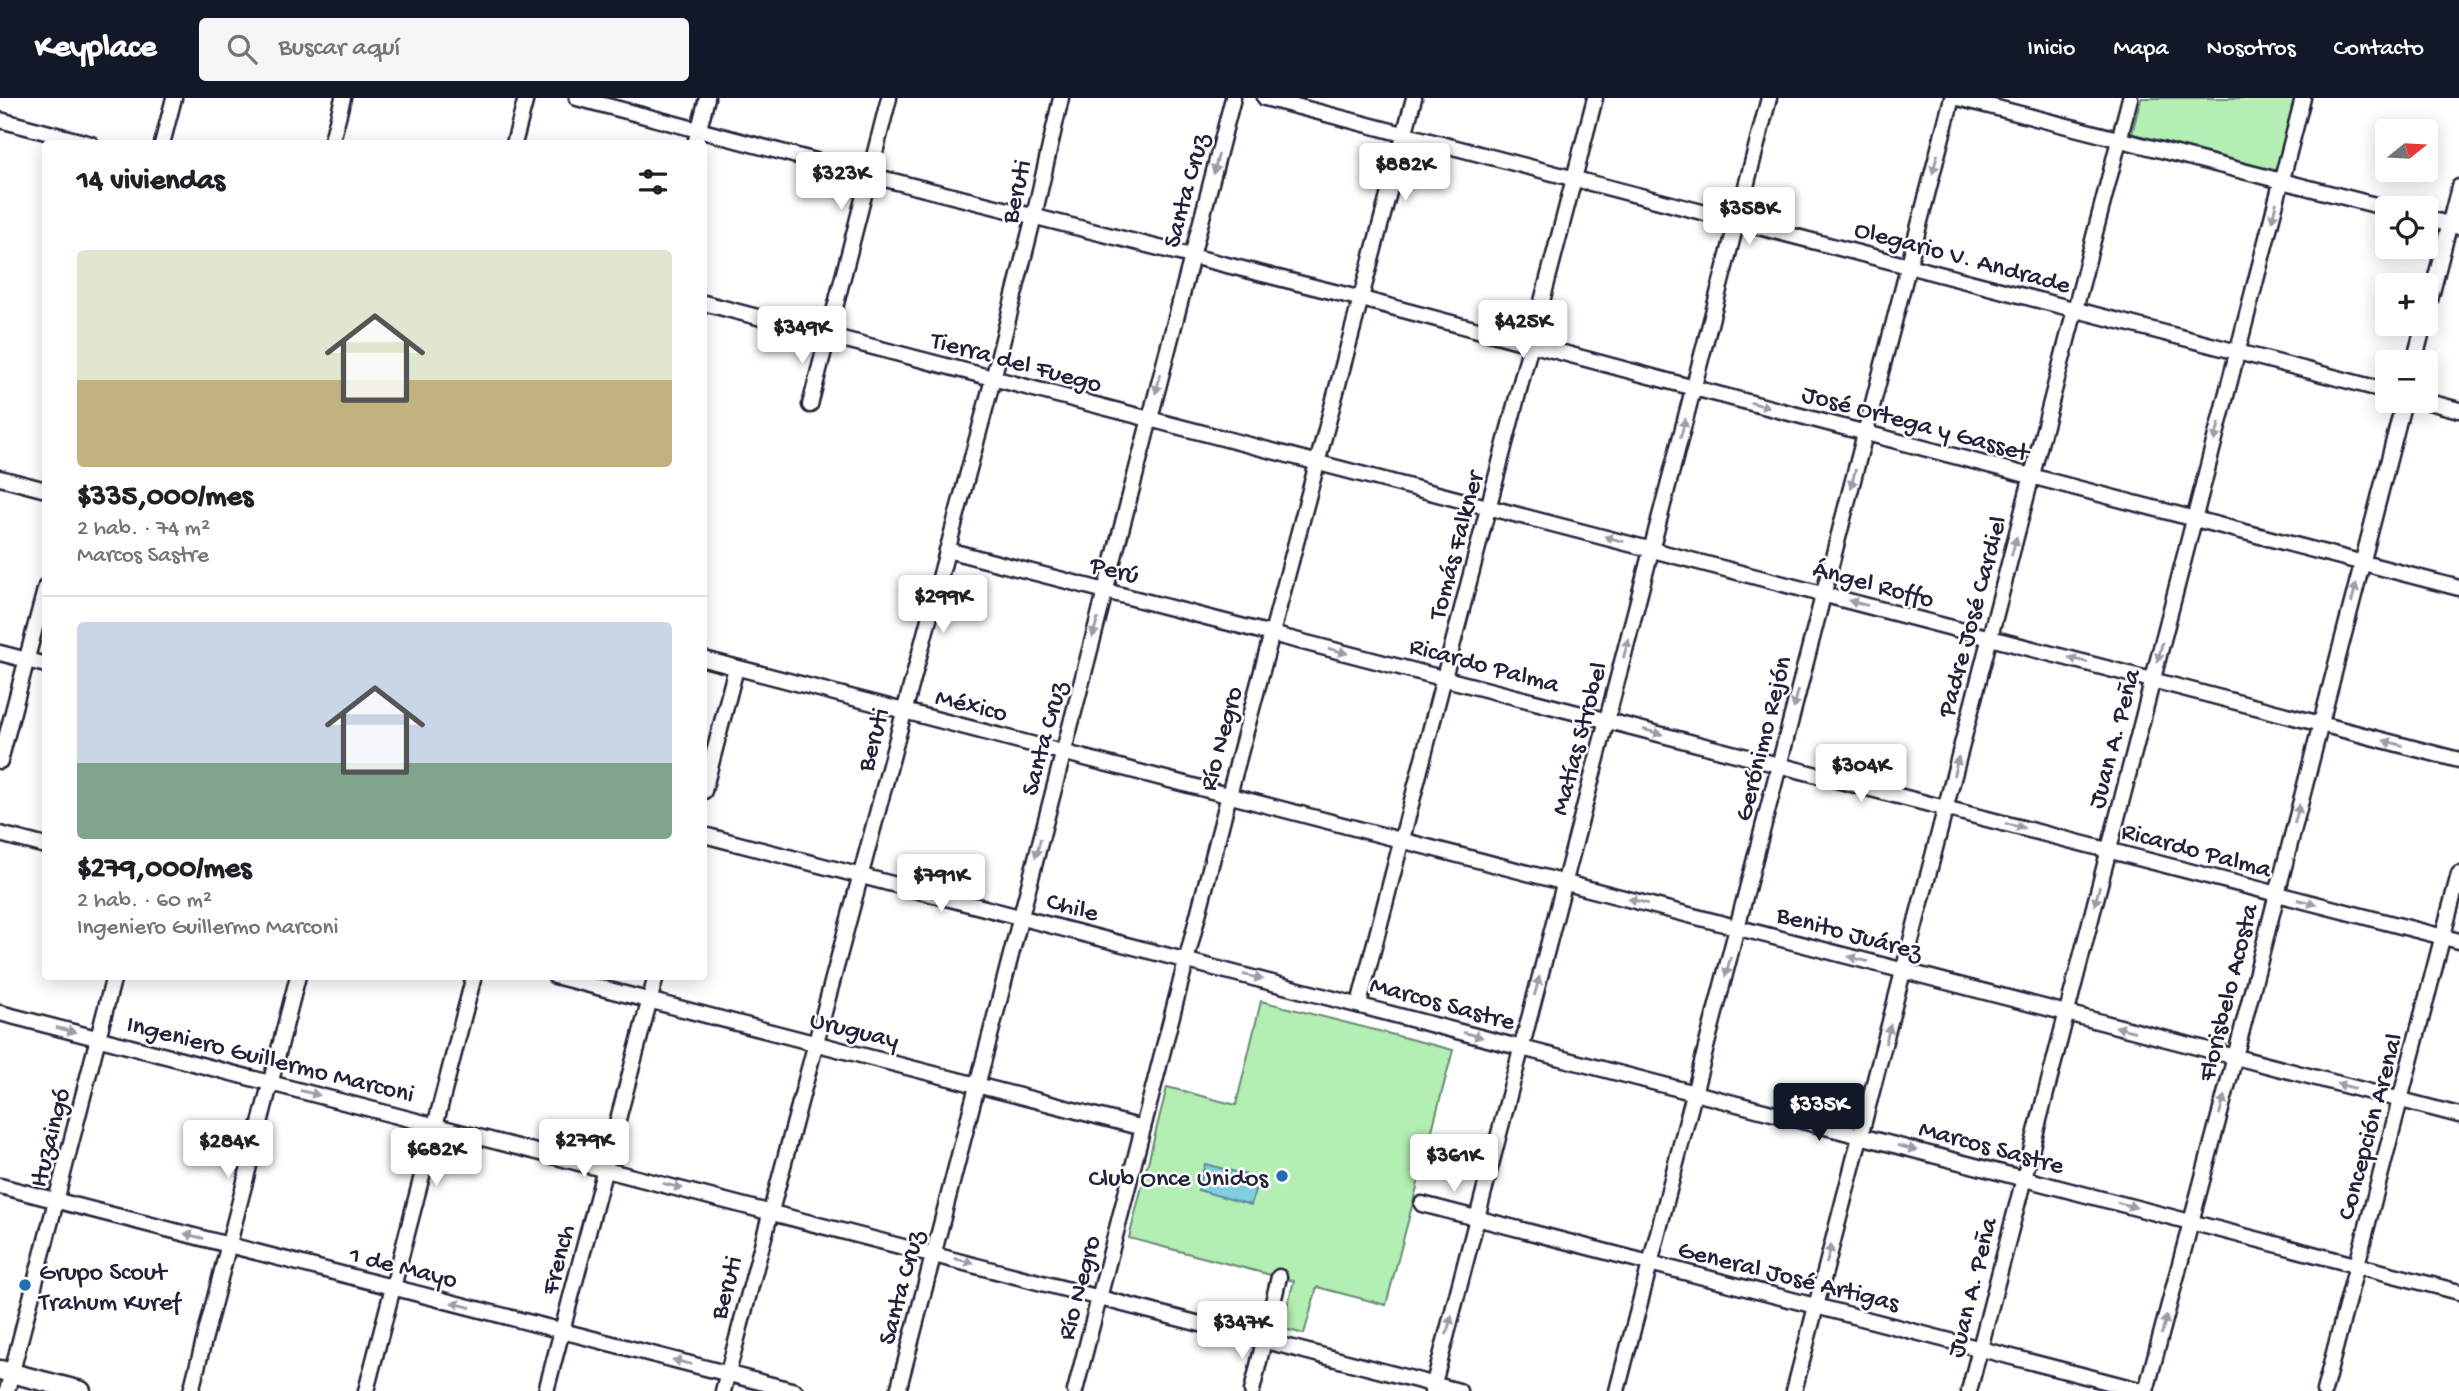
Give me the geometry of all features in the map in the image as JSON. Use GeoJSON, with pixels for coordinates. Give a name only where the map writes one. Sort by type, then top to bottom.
{"type":"FeatureCollection","features":[{"type":"Feature","properties":{"kind":"main road"},"geometry":{"type":"LineString","coordinates":[[6,1371],[81,1391]]}},
{"type":"Feature","properties":{"kind":"street"},"geometry":{"type":"LineString","coordinates":[[163,140],[174,98]]}},
{"type":"Feature","properties":{"kind":"street"},"geometry":{"type":"LineString","coordinates":[[332,140],[343,98]]}},
{"type":"Feature","properties":{"kind":"street"},"geometry":{"type":"LineString","coordinates":[[515,140],[526,98]]}},
{"type":"Feature","properties":{"kind":"street","name":"José Ortega y Gasset"},"geometry":{"type":"LineString","coordinates":[[577,98],[697,137],[869,175],[1362,299],[2459,587]]}},
{"type":"Feature","properties":{"kind":"street"},"geometry":{"type":"LineString","coordinates":[[697,137],[707,98]]}},
{"type":"Feature","properties":{"kind":"street"},"geometry":{"type":"LineString","coordinates":[[810,405],[889,98]]}},
{"type":"Feature","properties":{"kind":"street","name":"Beruti"},"geometry":{"type":"LineString","coordinates":[[723,1391],[993,379],[1061,98]]}},
{"type":"Feature","properties":{"kind":"street","name":"Santa Cruz"},"geometry":{"type":"LineString","coordinates":[[898,1391],[1233,98]]}},
{"type":"Feature","properties":{"kind":"street","name":"Olegario V. Andrade"},"geometry":{"type":"LineString","coordinates":[[1265,98],[2375,388]]}},
{"type":"Feature","properties":{"kind":"street","name":"Río Negro"},"geometry":{"type":"LineString","coordinates":[[1075,1391],[1229,795],[1414,98]]}},
{"type":"Feature","properties":{"kind":"street","name":"Tomás Falkner"},"geometry":{"type":"LineString","coordinates":[[1359,1004],[1595,98]]}},
{"type":"Feature","properties":{"kind":"street","name":"Matías Strobel"},"geometry":{"type":"LineString","coordinates":[[1432,1388],[1769,98]]}},
{"type":"Feature","properties":{"kind":"street","name":"Gerónimo Rejón"},"geometry":{"type":"LineString","coordinates":[[1617,1391],[1952,98]]}},
{"type":"Feature","properties":{"kind":"street"},"geometry":{"type":"LineString","coordinates":[[1958,98],[2375,205]]}},
{"type":"Feature","properties":{"kind":"street","name":"Padre José Cardiel"},"geometry":{"type":"LineString","coordinates":[[1794,1391],[2130,98]]}},
{"type":"Feature","properties":{"kind":"street","name":"Juan A. Peña"},"geometry":{"type":"LineString","coordinates":[[1969,1391],[2303,98]]}},
{"type":"Feature","properties":{"kind":"street"},"geometry":{"type":"LineString","coordinates":[[0,120],[76,140]]}},
{"type":"Feature","properties":{"kind":"street"},"geometry":{"type":"LineString","coordinates":[[2438,277],[2454,226],[2459,187]]}},
{"type":"Feature","properties":{"kind":"street","name":"Tierra del Fuego"},"geometry":{"type":"LineString","coordinates":[[707,304],[1318,462]]}},
{"type":"Feature","properties":{"kind":"street"},"geometry":{"type":"LineString","coordinates":[[2438,404],[2459,410]]}},
{"type":"Feature","properties":{"kind":"street","name":"Florisbelo Acosta"},"geometry":{"type":"LineString","coordinates":[[2145,1391],[2235,1057],[2401,413]]}},
{"type":"Feature","properties":{"kind":"street","name":"Ángel Roffo"},"geometry":{"type":"LineString","coordinates":[[1318,462],[2459,760]]}},
{"type":"Feature","properties":{"kind":"street"},"geometry":{"type":"LineString","coordinates":[[0,478],[42,489]]}},
{"type":"Feature","properties":{"kind":"street","name":"Perú"},"geometry":{"type":"LineString","coordinates":[[947,550],[1272,633]]}},
{"type":"Feature","properties":{"kind":"street"},"geometry":{"type":"LineString","coordinates":[[0,761],[42,601]]}},
{"type":"Feature","properties":{"kind":"street","name":"Ricardo Palma"},"geometry":{"type":"LineString","coordinates":[[1272,633],[2459,941]]}},
{"type":"Feature","properties":{"kind":"street"},"geometry":{"type":"LineString","coordinates":[[0,653],[42,664]]}},
{"type":"Feature","properties":{"kind":"street","name":"México"},"geometry":{"type":"LineString","coordinates":[[707,660],[1229,795]]}},
{"type":"Feature","properties":{"kind":"street"},"geometry":{"type":"LineString","coordinates":[[707,779],[736,668]]}},
{"type":"Feature","properties":{"kind":"street","name":"Benito Juárez"},"geometry":{"type":"LineString","coordinates":[[1229,795],[2459,1115]]}},
{"type":"Feature","properties":{"kind":"street"},"geometry":{"type":"LineString","coordinates":[[0,834],[42,845]]}},
{"type":"Feature","properties":{"kind":"street","name":"Chile"},"geometry":{"type":"LineString","coordinates":[[707,836],[1187,960]]}},
{"type":"Feature","properties":{"kind":"street","name":"Concepción Arenal"},"geometry":{"type":"LineString","coordinates":[[2324,1391],[2459,874]]}},
{"type":"Feature","properties":{"kind":"street","name":"Marcos Sastre"},"geometry":{"type":"LineString","coordinates":[[1187,960],[2459,1293]]}},
{"type":"Feature","properties":{"kind":"street","name":"Ituzaingó"},"geometry":{"type":"LineString","coordinates":[[7,1391],[6,1371],[57,1201],[113,980]]}},
{"type":"Feature","properties":{"kind":"street"},"geometry":{"type":"LineString","coordinates":[[191,1391],[297,980]]}},
{"type":"Feature","properties":{"kind":"street"},"geometry":{"type":"LineString","coordinates":[[366,1391],[473,980]]}},
{"type":"Feature","properties":{"kind":"street","name":"Uruguay"},"geometry":{"type":"LineString","coordinates":[[570,980],[1143,1128]]}},
{"type":"Feature","properties":{"kind":"street","name":"French"},"geometry":{"type":"LineString","coordinates":[[546,1391],[655,980]]}},
{"type":"Feature","properties":{"kind":"street","name":"Ingeniero Guillermo Marconi"},"geometry":{"type":"LineString","coordinates":[[0,1013],[1100,1296],[1432,1388],[1459,1391]]}},
{"type":"Feature","properties":{"kind":"street","name":"1 de Mayo"},"geometry":{"type":"LineString","coordinates":[[0,1186],[795,1391]]}},
{"type":"Feature","properties":{"kind":"street","name":"General José Artigas"},"geometry":{"type":"LineString","coordinates":[[1422,1204],[2145,1391]]}},
{"type":"Feature","properties":{"kind":"street"},"geometry":{"type":"LineString","coordinates":[[1252,1391],[1279,1277]]}},
{"type":"Feature","properties":{"kind":"green space"},"geometry":{"type":"Polygon","coordinates":[[[2141,98],[2298,98],[2277,183],[2129,145],[2141,98]]]}},
{"type":"Feature","properties":{"kind":"green space","name":"Club Once Unidos"},"geometry":{"type":"Polygon","coordinates":[[[1261,1001],[1453,1050],[1386,1305],[1317,1287],[1304,1334],[1281,1328],[1294,1281],[1129,1238],[1167,1087],[1236,1105],[1261,1001]]]}},
{"type":"Feature","properties":{"kind":"water"},"geometry":{"type":"Polygon","coordinates":[[[1205,1164],[1258,1178],[1251,1205],[1198,1190],[1205,1164]]]}},
{"type":"Feature","properties":{"kind":"place","name":"Club Once Unidos"},"geometry":{"type":"Point","coordinates":[1282,1176]}},
{"type":"Feature","properties":{"kind":"place","name":"Grupo Scout Trahum Kuref"},"geometry":{"type":"Point","coordinates":[25,1285]}}]}
